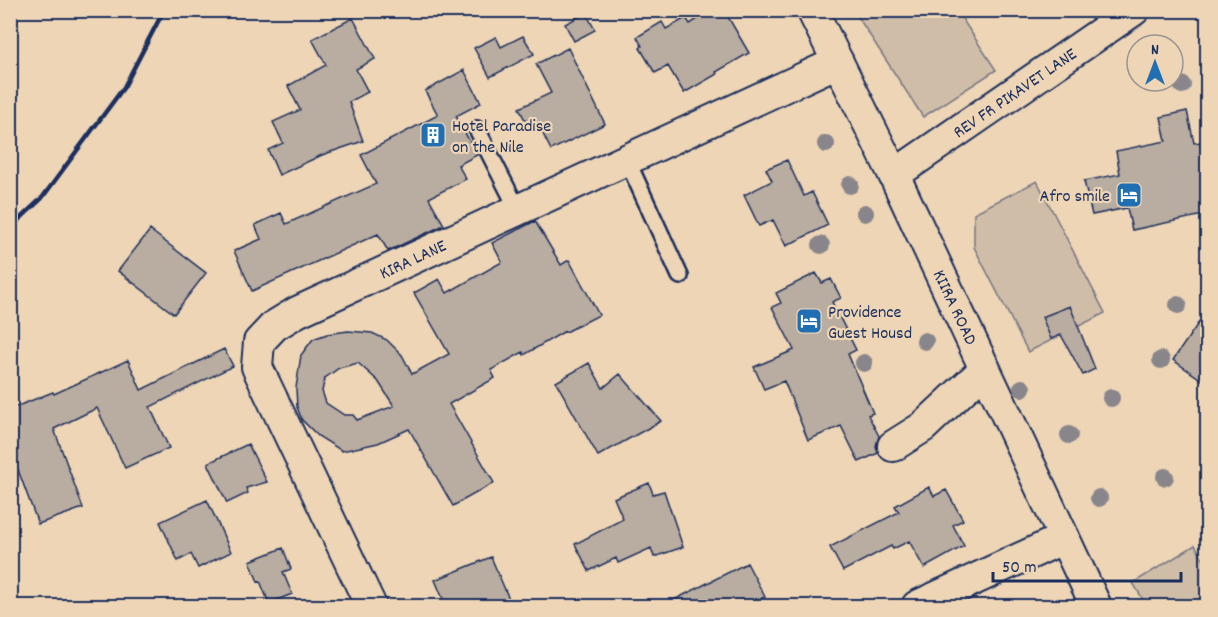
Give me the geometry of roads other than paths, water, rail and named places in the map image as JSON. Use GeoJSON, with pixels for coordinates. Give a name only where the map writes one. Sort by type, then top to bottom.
{"type":"FeatureCollection","features":[{"type":"Feature","properties":{"kind":"street","name":"KIIRA ROAD"},"geometry":{"type":"LineString","coordinates":[[812,10],[894,175],[1096,606]]}},
{"type":"Feature","properties":{"kind":"street","name":"REV FR PIKAVET LANE"},"geometry":{"type":"LineString","coordinates":[[894,175],[1134,10]]}},
{"type":"Feature","properties":{"kind":"street","name":"KIRA LANE"},"geometry":{"type":"LineString","coordinates":[[371,606],[257,368],[259,342],[274,326],[297,312],[838,62]]}},
{"type":"Feature","properties":{"kind":"street"},"geometry":{"type":"LineString","coordinates":[[893,446],[922,427],[985,369]]}},
{"type":"Feature","properties":{"kind":"street"},"geometry":{"type":"LineString","coordinates":[[917,606],[1064,538]]}},
{"type":"Feature","properties":{"kind":"lane"},"geometry":{"type":"LineString","coordinates":[[477,129],[518,210]]}},
{"type":"Feature","properties":{"kind":"lane"},"geometry":{"type":"LineString","coordinates":[[627,160],[680,276]]}},
{"type":"Feature","properties":{"kind":"railway"},"geometry":{"type":"LineString","coordinates":[[10,228],[42,198],[124,87],[164,10]]}},
{"type":"Feature","properties":{"kind":"place","name":"Hotel Paradise on the Nile"},"geometry":{"type":"Point","coordinates":[433,135]}},
{"type":"Feature","properties":{"kind":"place","name":"Afro smile"},"geometry":{"type":"Point","coordinates":[1129,195]}},
{"type":"Feature","properties":{"kind":"place","name":"Providence Guest Housd"},"geometry":{"type":"Point","coordinates":[809,321]}}]}
